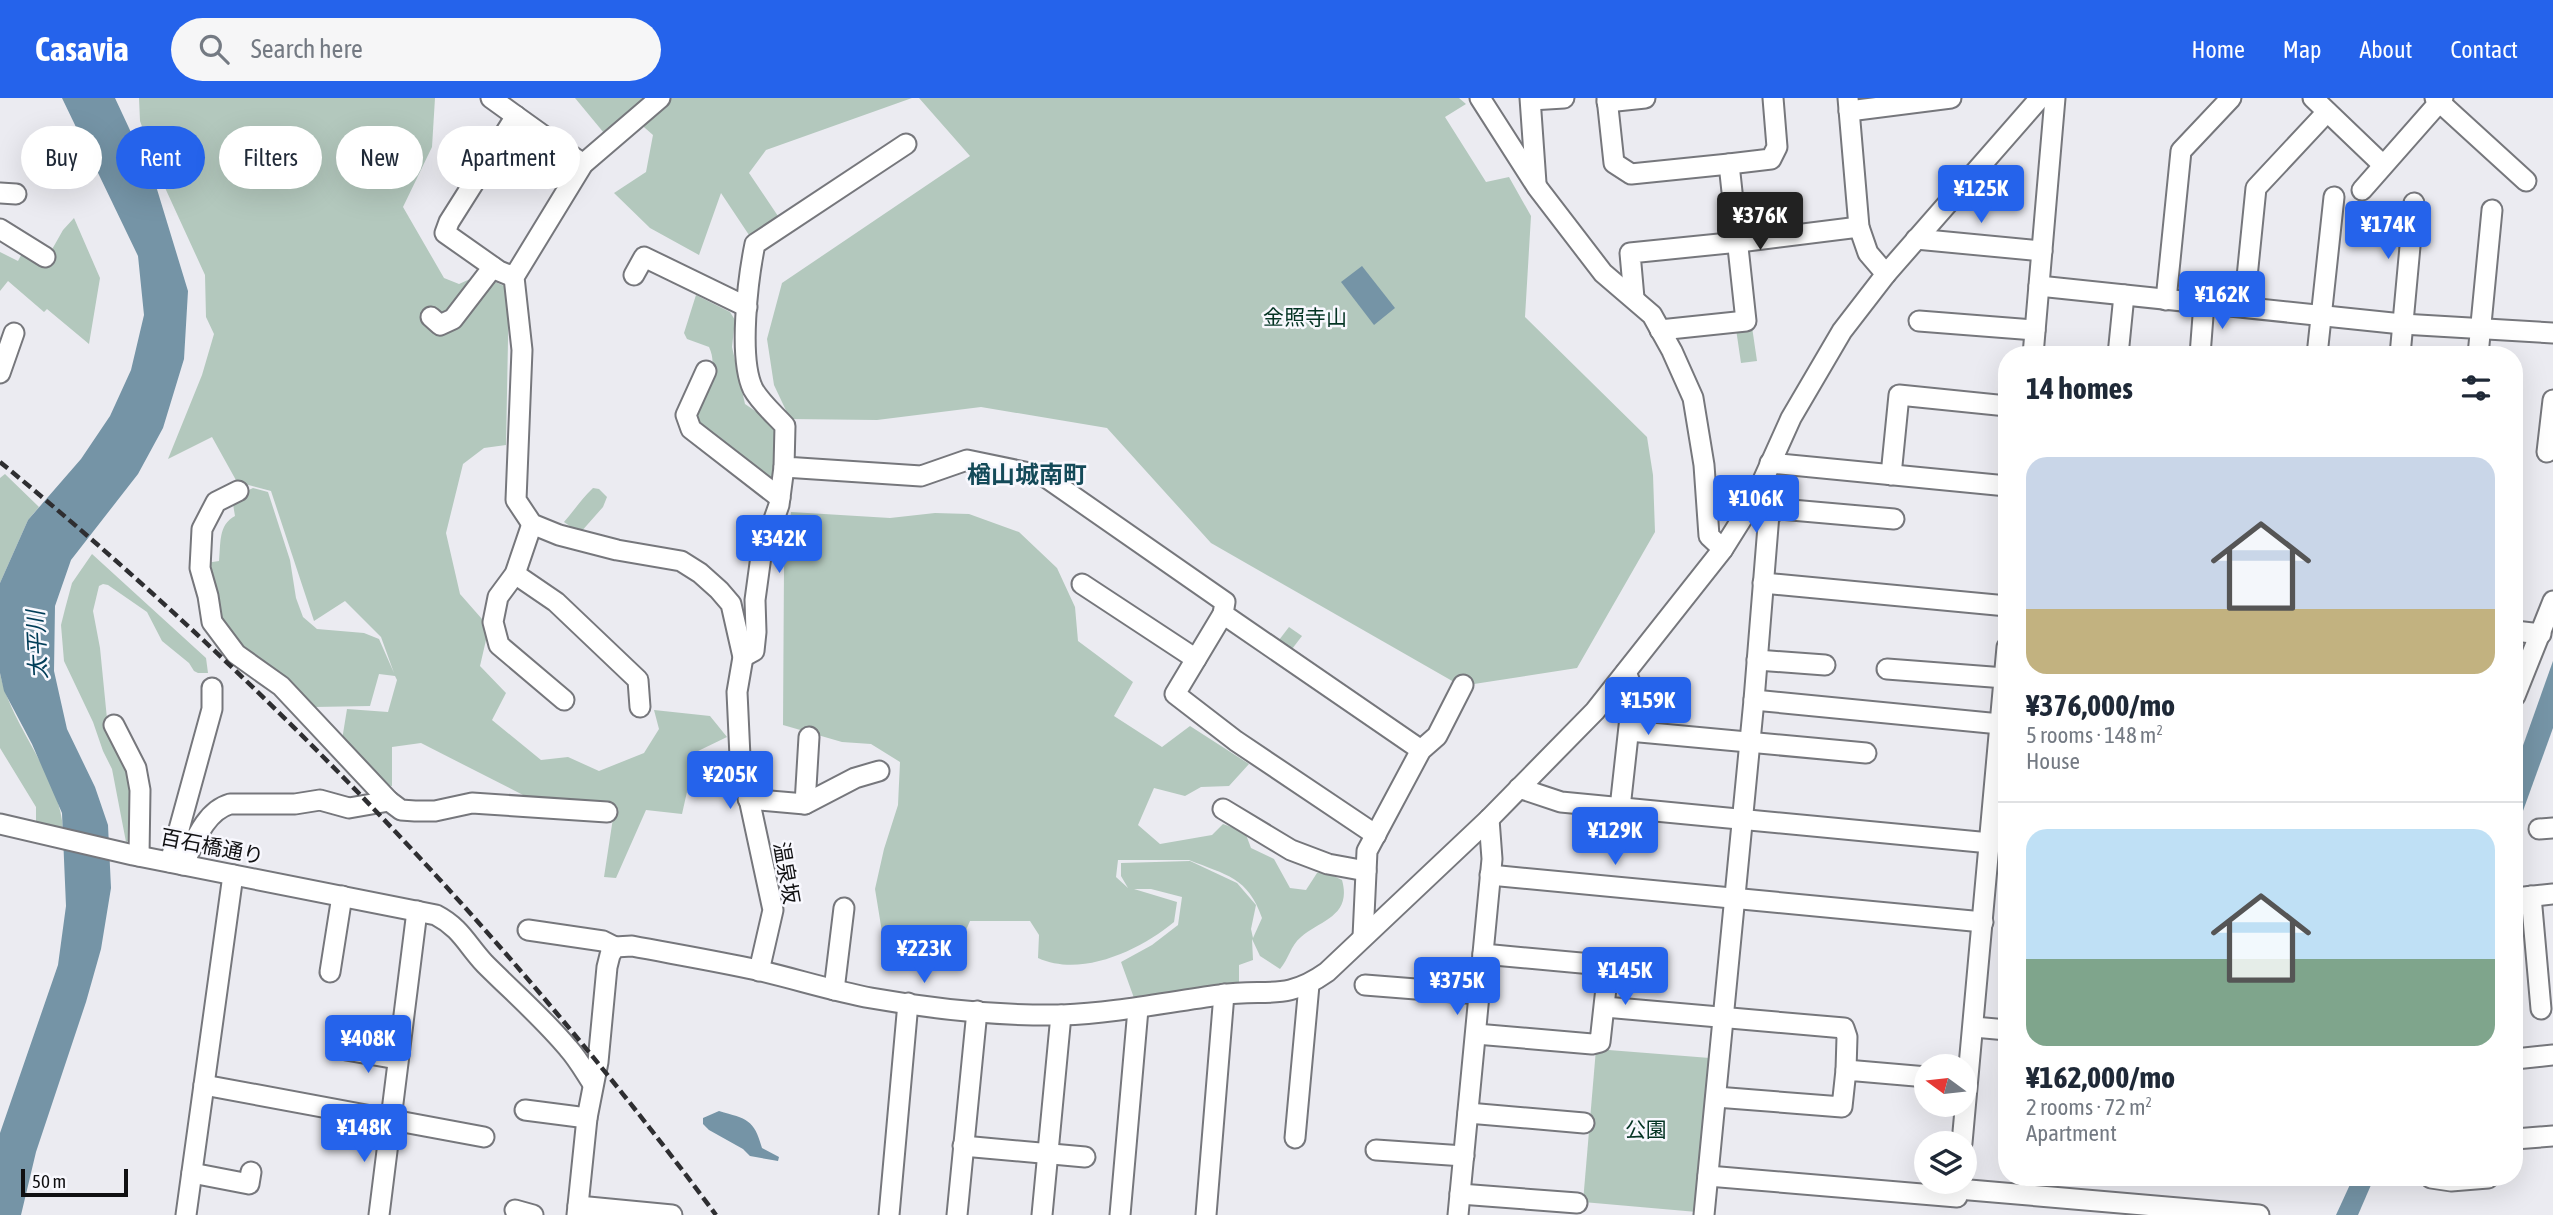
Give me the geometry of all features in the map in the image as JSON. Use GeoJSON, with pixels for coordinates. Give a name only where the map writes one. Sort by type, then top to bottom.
{"type":"FeatureCollection","features":[{"type":"Feature","properties":{"kind":"street"},"geometry":{"type":"LineString","coordinates":[[491,98],[583,164]]}},
{"type":"Feature","properties":{"kind":"street"},"geometry":{"type":"LineString","coordinates":[[660,98],[583,164],[514,277],[522,350],[516,500],[532,524],[559,535],[617,550],[681,561],[700,573],[731,604],[743,657],[754,651],[755,600],[761,556],[776,518],[784,467],[785,426],[754,389],[747,364],[747,307],[755,244],[906,144]]}},
{"type":"Feature","properties":{"kind":"street"},"geometry":{"type":"LineString","coordinates":[[1480,98],[1536,187],[1604,273],[1634,298],[1652,316],[1661,330],[1693,398],[1704,465],[1709,536],[1723,549]]}},
{"type":"Feature","properties":{"kind":"street"},"geometry":{"type":"LineString","coordinates":[[1536,187],[1530,99],[1564,98]]}},
{"type":"Feature","properties":{"kind":"street"},"geometry":{"type":"LineString","coordinates":[[1645,98],[1607,100],[1614,163],[1630,174],[1771,159],[1777,147],[1773,98]]}},
{"type":"Feature","properties":{"kind":"street"},"geometry":{"type":"LineString","coordinates":[[1886,274],[1868,253],[1859,227],[1849,104],[1951,98]]}},
{"type":"Feature","properties":{"kind":"street"},"geometry":{"type":"LineString","coordinates":[[528,930],[603,941],[615,947],[632,946],[759,971],[834,990],[908,1003],[977,1011],[1061,1015],[1138,1009],[1224,994],[1284,992],[1309,985],[1327,972],[1402,903],[1595,711],[1723,549],[1755,498],[1791,418],[1843,331],[1886,274],[2040,98]]}},
{"type":"Feature","properties":{"kind":"street"},"geometry":{"type":"LineString","coordinates":[[2034,346],[2054,98]]}},
{"type":"Feature","properties":{"kind":"street"},"geometry":{"type":"LineString","coordinates":[[2166,300],[2181,150],[2231,98]]}},
{"type":"Feature","properties":{"kind":"street"},"geometry":{"type":"LineString","coordinates":[[2313,98],[2383,165]]}},
{"type":"Feature","properties":{"kind":"street"},"geometry":{"type":"LineString","coordinates":[[2362,190],[2439,99],[2526,181]]}},
{"type":"Feature","properties":{"kind":"street"},"geometry":{"type":"LineString","coordinates":[[2244,307],[2256,188],[2327,112]]}},
{"type":"Feature","properties":{"kind":"street"},"geometry":{"type":"LineString","coordinates":[[514,277],[492,267],[445,233],[449,222],[516,116]]}},
{"type":"Feature","properties":{"kind":"street"},"geometry":{"type":"LineString","coordinates":[[1661,330],[1746,321],[1730,164]]}},
{"type":"Feature","properties":{"kind":"street"},"geometry":{"type":"LineString","coordinates":[[2318,346],[2334,197]]}},
{"type":"Feature","properties":{"kind":"street"},"geometry":{"type":"LineString","coordinates":[[2401,346],[2414,203]]}},
{"type":"Feature","properties":{"kind":"street"},"geometry":{"type":"LineString","coordinates":[[2478,346],[2492,210]]}},
{"type":"Feature","properties":{"kind":"street"},"geometry":{"type":"LineString","coordinates":[[1634,298],[1630,253],[1859,227]]}},
{"type":"Feature","properties":{"kind":"street"},"geometry":{"type":"LineString","coordinates":[[0,229],[45,257]]}},
{"type":"Feature","properties":{"kind":"street"},"geometry":{"type":"LineString","coordinates":[[1916,239],[2042,251]]}},
{"type":"Feature","properties":{"kind":"street"},"geometry":{"type":"LineString","coordinates":[[635,275],[644,257],[747,307]]}},
{"type":"Feature","properties":{"kind":"street"},"geometry":{"type":"LineString","coordinates":[[431,317],[440,325],[453,319],[492,267]]}},
{"type":"Feature","properties":{"kind":"street"},"geometry":{"type":"LineString","coordinates":[[2039,286],[2402,324],[2553,333]]}},
{"type":"Feature","properties":{"kind":"street"},"geometry":{"type":"LineString","coordinates":[[2119,346],[2124,295]]}},
{"type":"Feature","properties":{"kind":"street"},"geometry":{"type":"LineString","coordinates":[[2201,346],[2204,303]]}},
{"type":"Feature","properties":{"kind":"street"},"geometry":{"type":"LineString","coordinates":[[1919,321],[2035,330]]}},
{"type":"Feature","properties":{"kind":"street"},"geometry":{"type":"LineString","coordinates":[[0,373],[13,333]]}},
{"type":"Feature","properties":{"kind":"street"},"geometry":{"type":"LineString","coordinates":[[706,371],[686,415],[691,429],[780,498]]}},
{"type":"Feature","properties":{"kind":"street"},"geometry":{"type":"LineString","coordinates":[[1891,475],[1899,395],[1998,406]]}},
{"type":"Feature","properties":{"kind":"street"},"geometry":{"type":"LineString","coordinates":[[2547,452],[2553,408]]}},
{"type":"Feature","properties":{"kind":"street"},"geometry":{"type":"LineString","coordinates":[[784,467],[921,476],[967,460],[1044,476],[1225,602],[1223,614],[1175,694],[1236,741],[1376,835]]}},
{"type":"Feature","properties":{"kind":"street"},"geometry":{"type":"LineString","coordinates":[[1770,463],[1998,485]]}},
{"type":"Feature","properties":{"kind":"street"},"geometry":{"type":"LineString","coordinates":[[238,491],[216,502],[202,529],[200,568],[212,622],[236,654],[281,685],[389,801],[401,810],[415,811],[435,811],[472,803],[607,812]]}},
{"type":"Feature","properties":{"kind":"street"},"geometry":{"type":"LineString","coordinates":[[1704,1215],[1743,820],[1769,514],[1755,498]]}},
{"type":"Feature","properties":{"kind":"street"},"geometry":{"type":"LineString","coordinates":[[1769,514],[1780,509],[1894,519]]}},
{"type":"Feature","properties":{"kind":"street"},"geometry":{"type":"LineString","coordinates":[[532,524],[514,574],[498,597],[492,617],[499,645],[564,700]]}},
{"type":"Feature","properties":{"kind":"street"},"geometry":{"type":"LineString","coordinates":[[514,574],[556,602],[638,680],[640,707]]}},
{"type":"Feature","properties":{"kind":"street"},"geometry":{"type":"LineString","coordinates":[[1763,583],[1998,605]]}},
{"type":"Feature","properties":{"kind":"street"},"geometry":{"type":"LineString","coordinates":[[1082,584],[1196,659]]}},
{"type":"Feature","properties":{"kind":"street"},"geometry":{"type":"LineString","coordinates":[[2523,677],[2553,601]]}},
{"type":"Feature","properties":{"kind":"street"},"geometry":{"type":"LineString","coordinates":[[1223,614],[1421,750]]}},
{"type":"Feature","properties":{"kind":"street"},"geometry":{"type":"LineString","coordinates":[[2523,632],[2541,634]]}},
{"type":"Feature","properties":{"kind":"street","name":"温泉坂"},"geometry":{"type":"LineString","coordinates":[[743,657],[737,692],[740,757],[773,910],[759,971]]}},
{"type":"Feature","properties":{"kind":"street"},"geometry":{"type":"LineString","coordinates":[[1757,660],[1825,665]]}},
{"type":"Feature","properties":{"kind":"street"},"geometry":{"type":"LineString","coordinates":[[1887,669],[1998,677]]}},
{"type":"Feature","properties":{"kind":"street"},"geometry":{"type":"LineString","coordinates":[[1620,808],[1633,690],[1626,672]]}},
{"type":"Feature","properties":{"kind":"street"},"geometry":{"type":"LineString","coordinates":[[1363,937],[1367,851],[1421,750],[1437,736],[1463,685]]}},
{"type":"Feature","properties":{"kind":"street"},"geometry":{"type":"LineString","coordinates":[[177,863],[212,709],[212,688]]}},
{"type":"Feature","properties":{"kind":"street"},"geometry":{"type":"LineString","coordinates":[[1754,700],[1998,724]]}},
{"type":"Feature","properties":{"kind":"street"},"geometry":{"type":"LineString","coordinates":[[114,725],[136,768],[140,790],[142,824],[136,855]]}},
{"type":"Feature","properties":{"kind":"street"},"geometry":{"type":"LineString","coordinates":[[1629,731],[1866,753]]}},
{"type":"Feature","properties":{"kind":"street"},"geometry":{"type":"LineString","coordinates":[[805,804],[809,737]]}},
{"type":"Feature","properties":{"kind":"street"},"geometry":{"type":"LineString","coordinates":[[748,799],[805,804],[855,778],[880,771]]}},
{"type":"Feature","properties":{"kind":"street"},"geometry":{"type":"LineString","coordinates":[[1519,788],[1562,802],[1990,843]]}},
{"type":"Feature","properties":{"kind":"street"},"geometry":{"type":"LineString","coordinates":[[1970,1054],[1990,843],[1998,793]]}},
{"type":"Feature","properties":{"kind":"street"},"geometry":{"type":"LineString","coordinates":[[177,863],[214,812],[221,807],[243,804],[295,804],[320,800],[349,808],[389,801]]}},
{"type":"Feature","properties":{"kind":"street"},"geometry":{"type":"LineString","coordinates":[[1223,809],[1291,850],[1328,864],[1367,871]]}},
{"type":"Feature","properties":{"kind":"street"},"geometry":{"type":"LineString","coordinates":[[1458,1215],[1492,859],[1489,819]]}},
{"type":"Feature","properties":{"kind":"street","name":"百石橋通り"},"geometry":{"type":"LineString","coordinates":[[0,824],[136,855],[436,915],[450,922],[466,938],[483,962],[533,1010],[570,1050],[593,1084]]}},
{"type":"Feature","properties":{"kind":"street"},"geometry":{"type":"LineString","coordinates":[[186,1215],[233,875]]}},
{"type":"Feature","properties":{"kind":"street"},"geometry":{"type":"LineString","coordinates":[[1490,875],[1983,922]]}},
{"type":"Feature","properties":{"kind":"street"},"geometry":{"type":"LineString","coordinates":[[2541,1009],[2523,897],[2553,894]]}},
{"type":"Feature","properties":{"kind":"street"},"geometry":{"type":"LineString","coordinates":[[330,972],[342,896]]}},
{"type":"Feature","properties":{"kind":"street"},"geometry":{"type":"LineString","coordinates":[[834,990],[844,908]]}},
{"type":"Feature","properties":{"kind":"street"},"geometry":{"type":"LineString","coordinates":[[379,1215],[416,911]]}},
{"type":"Feature","properties":{"kind":"street"},"geometry":{"type":"LineString","coordinates":[[615,947],[607,967],[598,1062],[587,1118],[578,1210],[672,1215]]}},
{"type":"Feature","properties":{"kind":"street"},"geometry":{"type":"LineString","coordinates":[[1476,1034],[1592,1044],[1600,1041],[1605,1007],[1608,970],[1603,965],[1483,954]]}},
{"type":"Feature","properties":{"kind":"street"},"geometry":{"type":"LineString","coordinates":[[1295,1138],[1309,985]]}},
{"type":"Feature","properties":{"kind":"street"},"geometry":{"type":"LineString","coordinates":[[1366,985],[1479,994]]}},
{"type":"Feature","properties":{"kind":"street"},"geometry":{"type":"LineString","coordinates":[[1206,1215],[1224,994]]}},
{"type":"Feature","properties":{"kind":"street"},"geometry":{"type":"LineString","coordinates":[[889,1215],[908,1003]]}},
{"type":"Feature","properties":{"kind":"street"},"geometry":{"type":"LineString","coordinates":[[1605,1007],[1844,1028],[1847,1037],[1842,1108],[1716,1097]]}},
{"type":"Feature","properties":{"kind":"street"},"geometry":{"type":"LineString","coordinates":[[1120,1215],[1138,1009]]}},
{"type":"Feature","properties":{"kind":"street"},"geometry":{"type":"LineString","coordinates":[[957,1215],[977,1011]]}},
{"type":"Feature","properties":{"kind":"street"},"geometry":{"type":"LineString","coordinates":[[1042,1215],[1061,1015]]}},
{"type":"Feature","properties":{"kind":"street"},"geometry":{"type":"LineString","coordinates":[[1974,1027],[1998,1029]]}},
{"type":"Feature","properties":{"kind":"street"},"geometry":{"type":"LineString","coordinates":[[346,1050],[397,1059]]}},
{"type":"Feature","properties":{"kind":"street"},"geometry":{"type":"LineString","coordinates":[[2523,1058],[2553,1055]]}},
{"type":"Feature","properties":{"kind":"street"},"geometry":{"type":"LineString","coordinates":[[1846,1070],[1914,1076]]}},
{"type":"Feature","properties":{"kind":"street"},"geometry":{"type":"LineString","coordinates":[[204,1085],[484,1137]]}},
{"type":"Feature","properties":{"kind":"street"},"geometry":{"type":"LineString","coordinates":[[525,1110],[587,1118]]}},
{"type":"Feature","properties":{"kind":"street"},"geometry":{"type":"LineString","coordinates":[[1468,1113],[1584,1123]]}},
{"type":"Feature","properties":{"kind":"street"},"geometry":{"type":"LineString","coordinates":[[2523,1138],[2553,1136]]}},
{"type":"Feature","properties":{"kind":"street"},"geometry":{"type":"LineString","coordinates":[[964,1146],[1085,1157]]}},
{"type":"Feature","properties":{"kind":"street"},"geometry":{"type":"LineString","coordinates":[[1376,1150],[1464,1156]]}},
{"type":"Feature","properties":{"kind":"street"},"geometry":{"type":"LineString","coordinates":[[192,1173],[249,1184],[251,1172]]}},
{"type":"Feature","properties":{"kind":"street"},"geometry":{"type":"LineString","coordinates":[[1708,1176],[1957,1196],[2259,1215]]}},
{"type":"Feature","properties":{"kind":"street"},"geometry":{"type":"LineString","coordinates":[[1460,1194],[1577,1203]]}},
{"type":"Feature","properties":{"kind":"green space"},"geometry":{"type":"Polygon","coordinates":[[[139,98],[435,98],[432,147],[423,166],[423,126],[336,126],[336,189],[412,189],[403,207],[444,278],[459,284],[479,275],[509,288],[506,445],[484,448],[463,464],[446,533],[460,594],[489,627],[480,666],[506,693],[492,720],[541,760],[568,757],[599,771],[644,753],[659,729],[654,710],[710,716],[727,737],[696,752],[682,814],[646,810],[616,878],[604,877],[615,805],[525,796],[421,743],[392,747],[392,786],[384,785],[382,778],[342,740],[347,709],[388,712],[397,680],[395,676],[379,674],[370,706],[314,707],[285,677],[255,660],[218,616],[206,563],[219,561],[223,529],[235,516],[232,498],[253,488],[268,492],[290,560],[296,598],[303,617],[317,629],[364,633],[379,639],[394,673],[381,637],[345,601],[314,621],[271,491],[237,482],[212,437],[168,459],[202,375],[214,334],[206,317],[205,275],[166,189],[205,189],[205,126],[142,126],[139,98]]]}},
{"type":"Feature","properties":{"kind":"green space"},"geometry":{"type":"Polygon","coordinates":[[[575,98],[654,98],[604,133],[575,98]]]}},
{"type":"Feature","properties":{"kind":"green space"},"geometry":{"type":"Polygon","coordinates":[[[667,98],[912,98],[766,150],[749,173],[784,225],[753,241],[721,193],[699,255],[650,228],[614,193],[646,172],[653,135],[637,121],[667,98]]]}},
{"type":"Feature","properties":{"kind":"green space","name":"金照寺山"},"geometry":{"type":"Polygon","coordinates":[[[919,98],[1459,98],[1466,104],[1445,117],[1486,182],[1509,177],[1531,216],[1525,317],[1647,437],[1653,475],[1655,532],[1577,668],[1461,686],[1211,543],[1107,428],[981,407],[877,420],[790,419],[774,385],[767,339],[782,283],[970,156],[919,98]]]}},
{"type":"Feature","properties":{"kind":"green space"},"geometry":{"type":"Polygon","coordinates":[[[74,218],[100,278],[89,344],[47,309],[44,312],[8,281],[0,291],[0,252],[18,261],[29,240],[50,253],[63,230],[74,218]]]}},
{"type":"Feature","properties":{"kind":"green space"},"geometry":{"type":"Polygon","coordinates":[[[696,295],[730,312],[735,320],[732,347],[745,404],[774,424],[778,432],[774,483],[701,431],[693,413],[709,381],[713,364],[709,347],[687,339],[684,333],[696,295]]]}},
{"type":"Feature","properties":{"kind":"green space"},"geometry":{"type":"Polygon","coordinates":[[[1752,327],[1757,361],[1741,363],[1736,329],[1752,327]]]}},
{"type":"Feature","properties":{"kind":"green space"},"geometry":{"type":"Polygon","coordinates":[[[5,474],[39,507],[28,520],[0,583],[0,478],[5,474]]]}},
{"type":"Feature","properties":{"kind":"green space"},"geometry":{"type":"Polygon","coordinates":[[[593,488],[599,489],[607,497],[603,507],[580,533],[564,522],[593,488]]]}},
{"type":"Feature","properties":{"kind":"green space"},"geometry":{"type":"Polygon","coordinates":[[[791,512],[890,518],[935,513],[969,514],[1019,532],[1057,568],[1075,607],[1078,641],[1133,682],[1114,716],[1162,747],[1190,726],[1249,764],[1229,786],[1201,787],[1185,796],[1154,788],[1138,825],[1160,844],[1212,835],[1223,824],[1245,832],[1251,848],[1274,859],[1290,888],[1306,890],[1317,873],[1325,872],[1342,880],[1343,902],[1339,909],[1297,941],[1280,969],[1260,956],[1252,939],[1253,960],[1239,965],[1239,984],[1134,998],[1121,962],[1152,945],[1178,925],[1182,897],[1151,889],[1134,889],[1177,902],[1174,922],[1128,951],[1091,963],[1073,965],[1038,958],[1039,935],[1030,921],[970,921],[955,955],[905,956],[882,932],[875,889],[898,805],[900,762],[871,744],[842,742],[783,725],[784,567],[791,512]],[[1118,860],[1116,877],[1128,888],[1121,876],[1121,863],[1190,861],[1237,883],[1256,905],[1251,929],[1253,938],[1262,918],[1256,904],[1250,894],[1234,879],[1189,860],[1118,860]]]}},
{"type":"Feature","properties":{"kind":"green space"},"geometry":{"type":"Polygon","coordinates":[[[92,554],[206,658],[208,673],[194,671],[189,663],[162,641],[147,612],[108,585],[99,586],[93,611],[100,648],[108,729],[129,773],[137,837],[126,842],[112,769],[64,661],[61,625],[65,609],[72,583],[92,554]]]}},
{"type":"Feature","properties":{"kind":"green space"},"geometry":{"type":"Polygon","coordinates":[[[1289,627],[1302,636],[1292,649],[1279,640],[1289,627]]]}},
{"type":"Feature","properties":{"kind":"green space"},"geometry":{"type":"Polygon","coordinates":[[[0,673],[14,713],[45,770],[60,810],[63,830],[36,829],[36,807],[0,748],[0,673]]]}},
{"type":"Feature","properties":{"kind":"green space","name":"公園"},"geometry":{"type":"Polygon","coordinates":[[[1596,1049],[1710,1058],[1697,1212],[1583,1202],[1596,1049]]]}},
{"type":"Feature","properties":{"kind":"water","name":"太平川"},"geometry":{"type":"Polygon","coordinates":[[[62,98],[115,98],[128,126],[116,126],[116,189],[157,189],[188,291],[184,359],[163,428],[138,474],[71,560],[55,606],[54,671],[67,729],[95,787],[108,825],[111,888],[101,949],[36,1152],[21,1215],[0,1215],[0,1133],[58,965],[66,906],[62,813],[32,744],[4,691],[0,673],[0,583],[28,520],[81,459],[110,416],[131,370],[144,315],[138,256],[102,181],[102,126],[75,126],[62,98]]]}},
{"type":"Feature","properties":{"kind":"water"},"geometry":{"type":"Polygon","coordinates":[[[1362,266],[1395,308],[1374,325],[1341,282],[1362,266]]]}},
{"type":"Feature","properties":{"kind":"water"},"geometry":{"type":"Polygon","coordinates":[[[2553,661],[2553,728],[2523,811],[2523,745],[2553,661]]]}},
{"type":"Feature","properties":{"kind":"water"},"geometry":{"type":"Polygon","coordinates":[[[719,1111],[748,1122],[756,1131],[762,1148],[779,1157],[778,1161],[750,1156],[743,1149],[709,1130],[703,1124],[703,1118],[719,1111]]]}},
{"type":"Feature","properties":{"kind":"water"},"geometry":{"type":"Polygon","coordinates":[[[2349,1186],[2371,1186],[2358,1215],[2336,1215],[2349,1186]]]}},
{"type":"Feature","properties":{"kind":"railway"},"geometry":{"type":"LineString","coordinates":[[0,462],[100,546],[196,634],[290,724],[381,817],[555,1011],[716,1215]]}},
{"type":"Feature","properties":{"kind":"district","name":"楢山城南町"},"geometry":{"type":"Point","coordinates":[1027,475]}}]}
